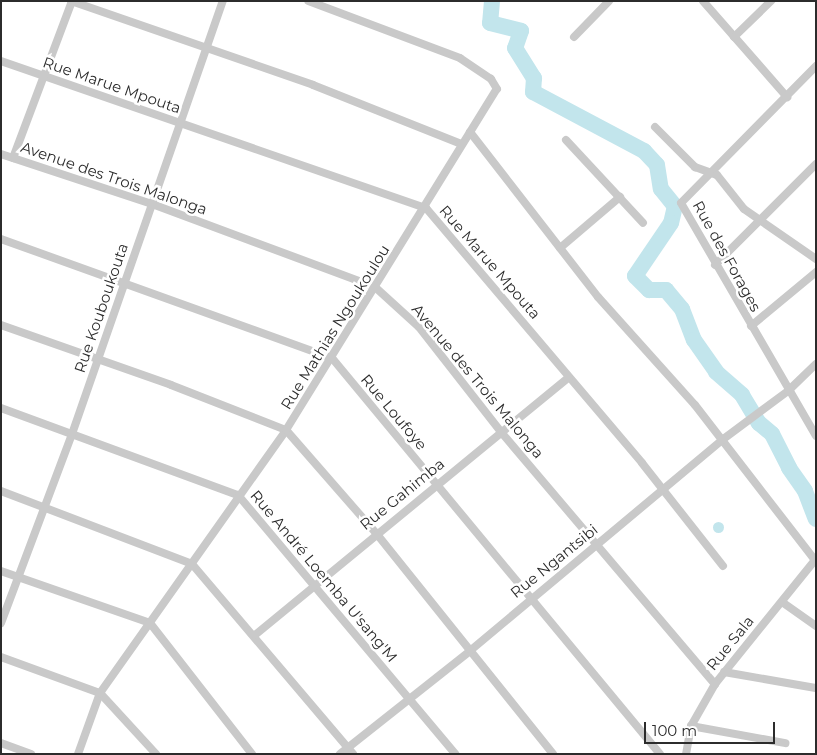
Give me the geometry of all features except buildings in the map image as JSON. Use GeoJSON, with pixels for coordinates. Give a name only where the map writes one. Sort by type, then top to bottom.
{"type":"FeatureCollection","features":[{"type":"Feature","properties":{"kind":"street"},"geometry":{"type":"LineString","coordinates":[[13,158],[45,77],[71,1],[313,85],[462,144]]}},
{"type":"Feature","properties":{"kind":"street","name":"Rue Kouboukouta"},"geometry":{"type":"LineString","coordinates":[[1,623],[16,577],[72,434],[223,1]]}},
{"type":"Feature","properties":{"kind":"street","name":"Rue Mathias Ngoukoulou"},"geometry":{"type":"LineString","coordinates":[[78,754],[100,693],[192,564],[238,495],[286,430],[426,208],[462,144],[496,94],[496,85],[491,79],[460,58],[308,1]]}},
{"type":"Feature","properties":{"kind":"street"},"geometry":{"type":"LineString","coordinates":[[574,37],[609,1]]}},
{"type":"Feature","properties":{"kind":"street"},"geometry":{"type":"LineString","coordinates":[[703,1],[787,97]]}},
{"type":"Feature","properties":{"kind":"street"},"geometry":{"type":"LineString","coordinates":[[734,37],[771,1]]}},
{"type":"Feature","properties":{"kind":"street","name":"Rue Marue Mpouta"},"geometry":{"type":"LineString","coordinates":[[1,61],[426,208],[642,463],[661,490],[723,566]]}},
{"type":"Feature","properties":{"kind":"street","name":"Rue des Forages"},"geometry":{"type":"LineString","coordinates":[[816,66],[787,97],[710,171],[681,203],[714,265],[816,436]]}},
{"type":"Feature","properties":{"kind":"street"},"geometry":{"type":"LineString","coordinates":[[655,127],[695,167],[710,171],[758,219],[816,259]]}},
{"type":"Feature","properties":{"kind":"street"},"geometry":{"type":"LineString","coordinates":[[470,132],[598,297],[695,404],[815,560]]}},
{"type":"Feature","properties":{"kind":"street"},"geometry":{"type":"LineString","coordinates":[[566,140],[643,223]]}},
{"type":"Feature","properties":{"kind":"street","name":"Avenue des Trois Malonga"},"geometry":{"type":"LineString","coordinates":[[1,154],[152,204],[376,287],[419,327],[501,432],[715,684]]}},
{"type":"Feature","properties":{"kind":"street"},"geometry":{"type":"LineString","coordinates":[[714,265],[758,219],[816,164]]}},
{"type":"Feature","properties":{"kind":"street"},"geometry":{"type":"LineString","coordinates":[[560,248],[620,197]]}},
{"type":"Feature","properties":{"kind":"street"},"geometry":{"type":"LineString","coordinates":[[1,239],[332,358]]}},
{"type":"Feature","properties":{"kind":"street"},"geometry":{"type":"LineString","coordinates":[[751,326],[816,272]]}},
{"type":"Feature","properties":{"kind":"street"},"geometry":{"type":"LineString","coordinates":[[1,326],[286,430],[376,533],[553,754]]}},
{"type":"Feature","properties":{"kind":"street","name":"Rue Loufoye"},"geometry":{"type":"LineString","coordinates":[[332,358],[660,754]]}},
{"type":"Feature","properties":{"kind":"street","name":"Rue Ngantsibi"},"geometry":{"type":"LineString","coordinates":[[340,754],[351,751],[409,698],[471,650],[722,440],[788,391],[816,364]]}},
{"type":"Feature","properties":{"kind":"street","name":"Rue Gahimba"},"geometry":{"type":"LineString","coordinates":[[255,635],[376,533],[569,378]]}},
{"type":"Feature","properties":{"kind":"street","name":"Rue André Loemba U'sang'M"},"geometry":{"type":"LineString","coordinates":[[1,408],[238,495],[455,754]]}},
{"type":"Feature","properties":{"kind":"street"},"geometry":{"type":"LineString","coordinates":[[1,491],[192,564],[255,635],[351,751]]}},
{"type":"Feature","properties":{"kind":"street","name":"Rue Sala"},"geometry":{"type":"LineString","coordinates":[[686,754],[692,726],[715,684],[815,560]]}},
{"type":"Feature","properties":{"kind":"street"},"geometry":{"type":"LineString","coordinates":[[1,571],[150,623],[252,754]]}},
{"type":"Feature","properties":{"kind":"street"},"geometry":{"type":"LineString","coordinates":[[782,602],[816,626]]}},
{"type":"Feature","properties":{"kind":"street"},"geometry":{"type":"LineString","coordinates":[[1,657],[100,693],[156,754]]}},
{"type":"Feature","properties":{"kind":"street"},"geometry":{"type":"LineString","coordinates":[[724,672],[816,688]]}},
{"type":"Feature","properties":{"kind":"street"},"geometry":{"type":"LineString","coordinates":[[692,726],[785,743]]}},
{"type":"Feature","properties":{"kind":"street"},"geometry":{"type":"LineString","coordinates":[[1,743],[31,754]]}},
{"type":"Feature","properties":{"kind":"water"},"geometry":{"type":"Polygon","coordinates":[[[718,521],[724,527],[718,533],[712,527],[718,521]]]}},
{"type":"Feature","properties":{"kind":"waterway"},"geometry":{"type":"LineString","coordinates":[[492,1],[490,23],[521,31],[515,48],[534,78],[533,92],[644,151],[657,165],[661,189],[675,206],[671,223],[635,276],[649,290],[666,290],[682,309],[694,340],[716,372],[742,395],[759,423],[772,434],[789,468],[805,491],[816,519]]}}]}
